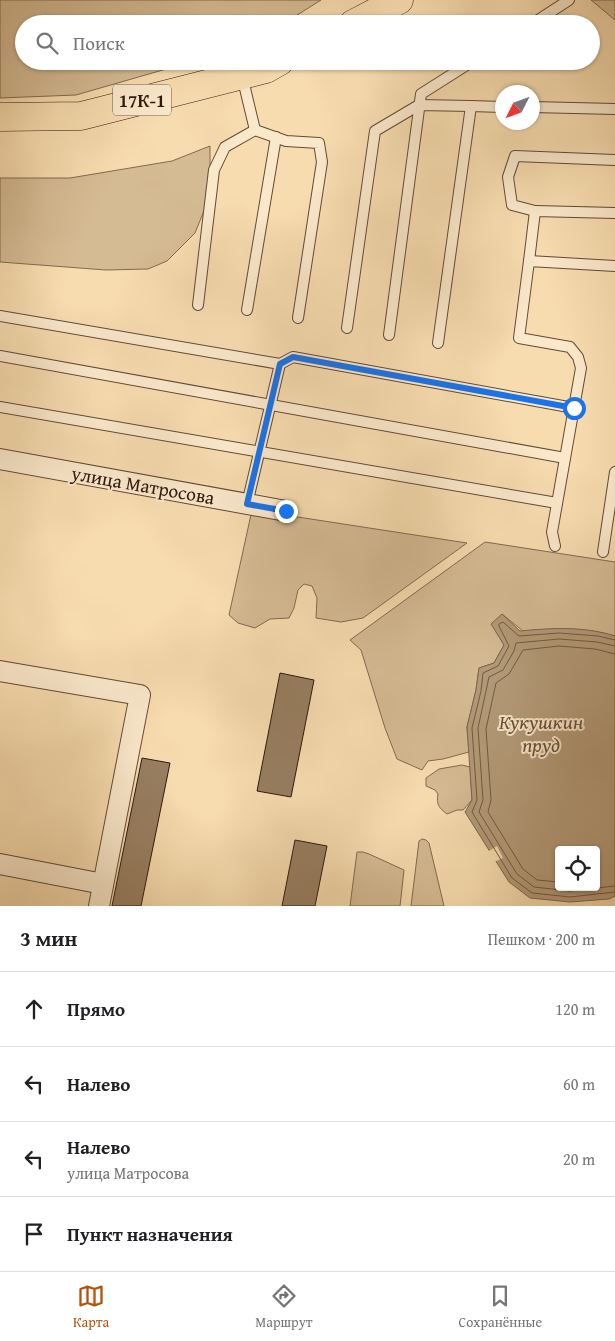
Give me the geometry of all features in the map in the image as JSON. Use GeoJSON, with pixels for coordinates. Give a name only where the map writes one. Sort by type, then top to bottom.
{"type":"FeatureCollection","features":[{"type":"Feature","properties":{"kind":"main road"},"geometry":{"type":"LineString","coordinates":[[370,15],[399,0]]}},
{"type":"Feature","properties":{"kind":"main road","name":"17К-1"},"geometry":{"type":"LineString","coordinates":[[0,117],[81,116],[262,70]]}},
{"type":"Feature","properties":{"kind":"street","name":"улица Матросова"},"geometry":{"type":"LineString","coordinates":[[0,459],[286,511]]}},
{"type":"Feature","properties":{"kind":"street"},"geometry":{"type":"LineString","coordinates":[[0,671],[140,695],[99,906]]}},
{"type":"Feature","properties":{"kind":"street"},"geometry":{"type":"LineString","coordinates":[[0,864],[103,884]]}},
{"type":"Feature","properties":{"kind":"lane"},"geometry":{"type":"LineString","coordinates":[[546,15],[569,0]]}},
{"type":"Feature","properties":{"kind":"lane"},"geometry":{"type":"LineString","coordinates":[[389,335],[420,94],[459,70]]}},
{"type":"Feature","properties":{"kind":"lane"},"geometry":{"type":"LineString","coordinates":[[241,75],[255,130]]}},
{"type":"Feature","properties":{"kind":"lane"},"geometry":{"type":"LineString","coordinates":[[347,328],[375,131],[419,104],[495,107]]}},
{"type":"Feature","properties":{"kind":"lane"},"geometry":{"type":"LineString","coordinates":[[438,343],[472,106]]}},
{"type":"Feature","properties":{"kind":"lane"},"geometry":{"type":"LineString","coordinates":[[540,107],[615,109]]}},
{"type":"Feature","properties":{"kind":"lane"},"geometry":{"type":"LineString","coordinates":[[198,306],[214,170],[225,147],[255,130],[286,141],[319,143],[322,162],[298,318]]}},
{"type":"Feature","properties":{"kind":"lane"},"geometry":{"type":"LineString","coordinates":[[247,310],[276,137]]}},
{"type":"Feature","properties":{"kind":"lane"},"geometry":{"type":"LineString","coordinates":[[615,160],[514,156],[508,177],[512,205],[535,211],[615,213]]}},
{"type":"Feature","properties":{"kind":"lane"},"geometry":{"type":"LineString","coordinates":[[535,211],[519,338],[570,348],[578,356],[581,368],[552,532],[556,546]]}},
{"type":"Feature","properties":{"kind":"lane"},"geometry":{"type":"LineString","coordinates":[[528,261],[615,266]]}},
{"type":"Feature","properties":{"kind":"lane"},"geometry":{"type":"LineString","coordinates":[[0,316],[280,364],[293,357],[574,408]]}},
{"type":"Feature","properties":{"kind":"lane"},"geometry":{"type":"LineString","coordinates":[[0,356],[565,458]]}},
{"type":"Feature","properties":{"kind":"lane"},"geometry":{"type":"LineString","coordinates":[[247,504],[280,364]]}},
{"type":"Feature","properties":{"kind":"lane"},"geometry":{"type":"LineString","coordinates":[[0,407],[557,503]]}},
{"type":"Feature","properties":{"kind":"lane"},"geometry":{"type":"LineString","coordinates":[[603,552],[615,472]]}},
{"type":"Feature","properties":{"kind":"shaded area"},"geometry":{"type":"Polygon","coordinates":[[[0,0],[321,0],[297,15],[15,15],[15,70],[163,70],[76,95],[0,98],[0,0]]]}},
{"type":"Feature","properties":{"kind":"shaded area"},"geometry":{"type":"Polygon","coordinates":[[[591,0],[615,0],[615,20],[591,0]]]}},
{"type":"Feature","properties":{"kind":"shaded area"},"geometry":{"type":"Polygon","coordinates":[[[210,146],[210,196],[195,233],[167,261],[148,269],[106,270],[0,262],[0,178],[70,178],[172,161],[210,146]]]}},
{"type":"Feature","properties":{"kind":"shaded area"},"geometry":{"type":"Polygon","coordinates":[[[252,510],[467,543],[363,618],[341,622],[316,618],[317,598],[312,586],[304,584],[298,590],[294,608],[289,618],[270,619],[255,628],[238,623],[229,615],[252,510]]]}},
{"type":"Feature","properties":{"kind":"shaded area"},"geometry":{"type":"Polygon","coordinates":[[[485,542],[615,562],[615,636],[569,629],[523,631],[502,614],[492,624],[504,645],[494,663],[479,668],[467,727],[469,752],[428,761],[422,770],[397,759],[385,728],[361,650],[350,640],[485,542]]]}},
{"type":"Feature","properties":{"kind":"shaded area"},"geometry":{"type":"Polygon","coordinates":[[[462,765],[470,767],[472,800],[463,810],[447,814],[439,806],[437,801],[438,794],[435,790],[426,786],[426,778],[439,769],[462,765]]]}},
{"type":"Feature","properties":{"kind":"shaded area"},"geometry":{"type":"Polygon","coordinates":[[[422,839],[429,843],[444,906],[411,906],[419,841],[422,839]]]}},
{"type":"Feature","properties":{"kind":"shaded area"},"geometry":{"type":"Polygon","coordinates":[[[357,852],[369,854],[404,870],[400,906],[350,906],[357,852]]]}},
{"type":"Feature","properties":{"kind":"water","name":"Кукушкин пруд"},"geometry":{"type":"Polygon","coordinates":[[[502,614],[520,631],[579,629],[615,636],[615,896],[609,899],[570,902],[530,898],[509,882],[465,812],[472,800],[467,727],[479,668],[494,663],[504,645],[491,624],[502,614]]]}},
{"type":"Feature","properties":{"kind":"pier"},"geometry":{"type":"Polygon","coordinates":[[[497,846],[503,858],[494,862],[487,852],[497,846]]]}},
{"type":"Feature","properties":{"kind":"building"},"geometry":{"type":"Polygon","coordinates":[[[280,673],[314,680],[291,797],[257,791],[280,673]]]}},
{"type":"Feature","properties":{"kind":"building"},"geometry":{"type":"Polygon","coordinates":[[[142,758],[170,763],[141,906],[112,906],[142,758]]]}},
{"type":"Feature","properties":{"kind":"building"},"geometry":{"type":"Polygon","coordinates":[[[295,840],[327,846],[315,906],[282,906],[295,840]]]}},
{"type":"Feature","properties":{"kind":"route"},"geometry":{"type":"LineString","coordinates":[[286,511],[247,504],[280,364],[293,357],[574,408]]}}]}
